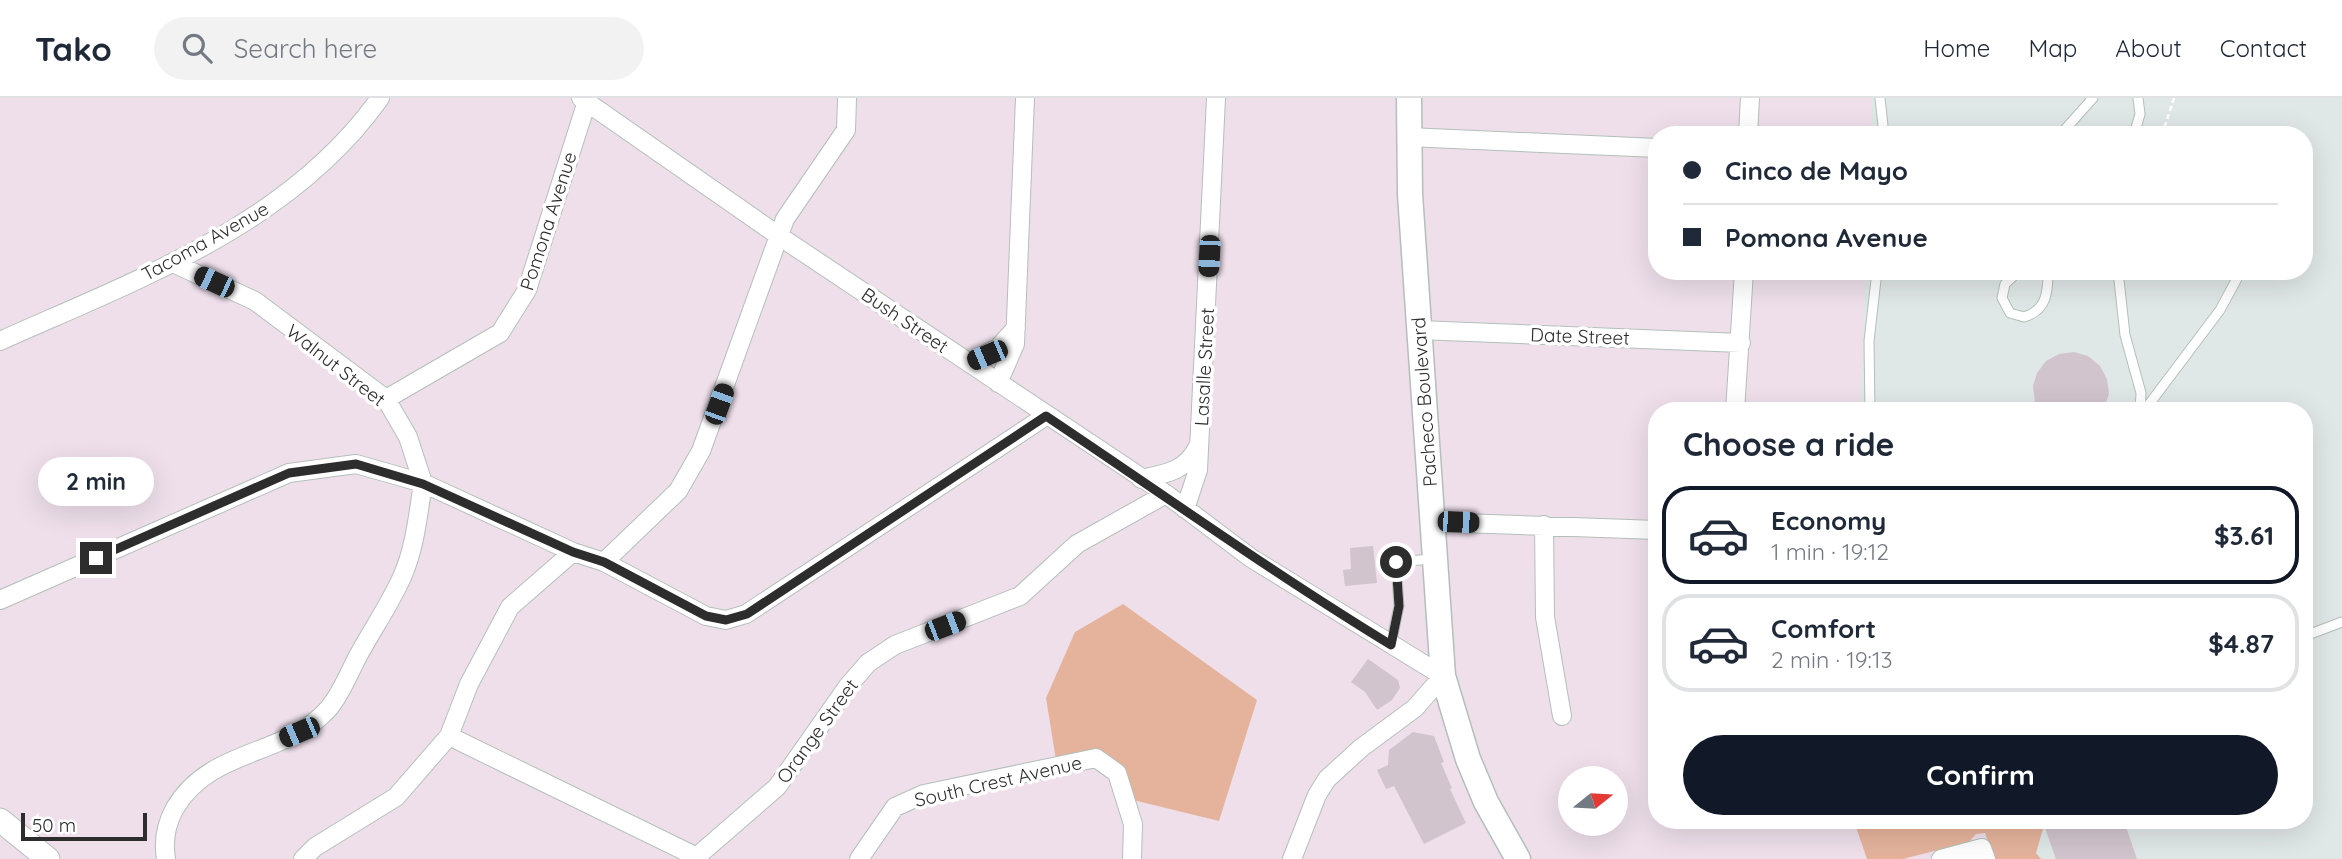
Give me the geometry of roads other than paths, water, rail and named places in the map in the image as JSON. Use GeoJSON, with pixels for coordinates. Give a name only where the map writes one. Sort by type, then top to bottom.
{"type":"FeatureCollection","features":[{"type":"Feature","properties":{"kind":"main road","name":"Pacheco Boulevard"},"geometry":{"type":"LineString","coordinates":[[1409,98],[1408,137],[1419,330],[1443,676],[1468,759],[1486,802],[1518,859]]}},
{"type":"Feature","properties":{"kind":"street","name":"Tacoma Avenue"},"geometry":{"type":"LineString","coordinates":[[0,341],[173,263],[273,204],[321,165],[380,98]]}},
{"type":"Feature","properties":{"kind":"street"},"geometry":{"type":"LineString","coordinates":[[604,562],[678,491],[701,451],[785,219],[846,130],[847,98]]}},
{"type":"Feature","properties":{"kind":"street"},"geometry":{"type":"LineString","coordinates":[[998,383],[1015,344],[1025,98]]}},
{"type":"Feature","properties":{"kind":"street","name":"Lasalle Street"},"geometry":{"type":"LineString","coordinates":[[1185,509],[1198,470],[1216,98]]}},
{"type":"Feature","properties":{"kind":"street"},"geometry":{"type":"LineString","coordinates":[[1748,126],[1750,98]]}},
{"type":"Feature","properties":{"kind":"street","name":"Bush Street"},"geometry":{"type":"LineString","coordinates":[[585,99],[779,236],[1166,495],[1251,558],[1443,676]]}},
{"type":"Feature","properties":{"kind":"street","name":"Pomona Avenue"},"geometry":{"type":"LineString","coordinates":[[386,399],[500,333],[527,290],[585,99]]}},
{"type":"Feature","properties":{"kind":"street"},"geometry":{"type":"LineString","coordinates":[[1408,137],[1648,148]]}},
{"type":"Feature","properties":{"kind":"street","name":"Walnut Street"},"geometry":{"type":"LineString","coordinates":[[173,263],[255,301],[386,399],[408,437],[423,484]]}},
{"type":"Feature","properties":{"kind":"street"},"geometry":{"type":"LineString","coordinates":[[1736,402],[1744,280]]}},
{"type":"Feature","properties":{"kind":"street"},"geometry":{"type":"LineString","coordinates":[[969,363],[998,348],[1016,328]]}},
{"type":"Feature","properties":{"kind":"street","name":"Date Street"},"geometry":{"type":"LineString","coordinates":[[1419,330],[1741,343]]}},
{"type":"Feature","properties":{"kind":"street"},"geometry":{"type":"LineString","coordinates":[[0,600],[289,473],[356,464],[423,484],[573,552],[604,562],[706,616],[726,620],[747,614],[1046,416]]}},
{"type":"Feature","properties":{"kind":"street"},"geometry":{"type":"LineString","coordinates":[[1141,479],[1164,475],[1188,463],[1200,440]]}},
{"type":"Feature","properties":{"kind":"street"},"geometry":{"type":"LineString","coordinates":[[166,859],[163,845],[169,819],[183,794],[199,779],[220,765],[299,732],[329,708],[402,578],[412,547],[423,484]]}},
{"type":"Feature","properties":{"kind":"street","name":"Orange Street"},"geometry":{"type":"LineString","coordinates":[[695,858],[777,787],[848,686],[868,663],[895,645],[1020,596],[1077,544],[1166,495]]}},
{"type":"Feature","properties":{"kind":"street"},"geometry":{"type":"LineString","coordinates":[[1432,522],[1648,530]]}},
{"type":"Feature","properties":{"kind":"street"},"geometry":{"type":"LineString","coordinates":[[1544,525],[1545,617],[1562,716]]}},
{"type":"Feature","properties":{"kind":"street"},"geometry":{"type":"LineString","coordinates":[[303,859],[315,847],[396,797],[449,736],[470,684],[510,607],[573,552]]}},
{"type":"Feature","properties":{"kind":"street"},"geometry":{"type":"LineString","coordinates":[[1292,859],[1317,795],[1328,779],[1361,748],[1415,708],[1443,676]]}},
{"type":"Feature","properties":{"kind":"street"},"geometry":{"type":"LineString","coordinates":[[449,736],[695,858]]}},
{"type":"Feature","properties":{"kind":"street","name":"South Crest Avenue"},"geometry":{"type":"LineString","coordinates":[[859,859],[895,807],[924,794],[1096,758],[1117,773],[1133,824],[1132,859]]}},
{"type":"Feature","properties":{"kind":"street"},"geometry":{"type":"LineString","coordinates":[[0,820],[48,859]]}},
{"type":"Feature","properties":{"kind":"street"},"geometry":{"type":"LineString","coordinates":[[1941,859],[1984,853]]}},
{"type":"Feature","properties":{"kind":"lane"},"geometry":{"type":"LineString","coordinates":[[1880,98],[1883,126]]}},
{"type":"Feature","properties":{"kind":"lane"},"geometry":{"type":"LineString","coordinates":[[2068,126],[2093,98]]}},
{"type":"Feature","properties":{"kind":"lane"},"geometry":{"type":"LineString","coordinates":[[2137,126],[2140,114],[2138,98]]}},
{"type":"Feature","properties":{"kind":"lane"},"geometry":{"type":"LineString","coordinates":[[1870,402],[1869,341],[1876,280]]}},
{"type":"Feature","properties":{"kind":"lane"},"geometry":{"type":"LineString","coordinates":[[2009,280],[2005,284],[2002,298],[2010,313],[2024,317],[2038,311],[2044,303],[2047,280]]}},
{"type":"Feature","properties":{"kind":"lane"},"geometry":{"type":"LineString","coordinates":[[2119,280],[2125,335],[2142,402]]}},
{"type":"Feature","properties":{"kind":"lane"},"geometry":{"type":"LineString","coordinates":[[2149,402],[2220,310],[2236,280]]}},
{"type":"Feature","properties":{"kind":"lane"},"geometry":{"type":"LineString","coordinates":[[1391,645],[1399,606],[1396,562],[1434,559]]}},
{"type":"Feature","properties":{"kind":"lane"},"geometry":{"type":"LineString","coordinates":[[2313,633],[2342,622]]}}]}
